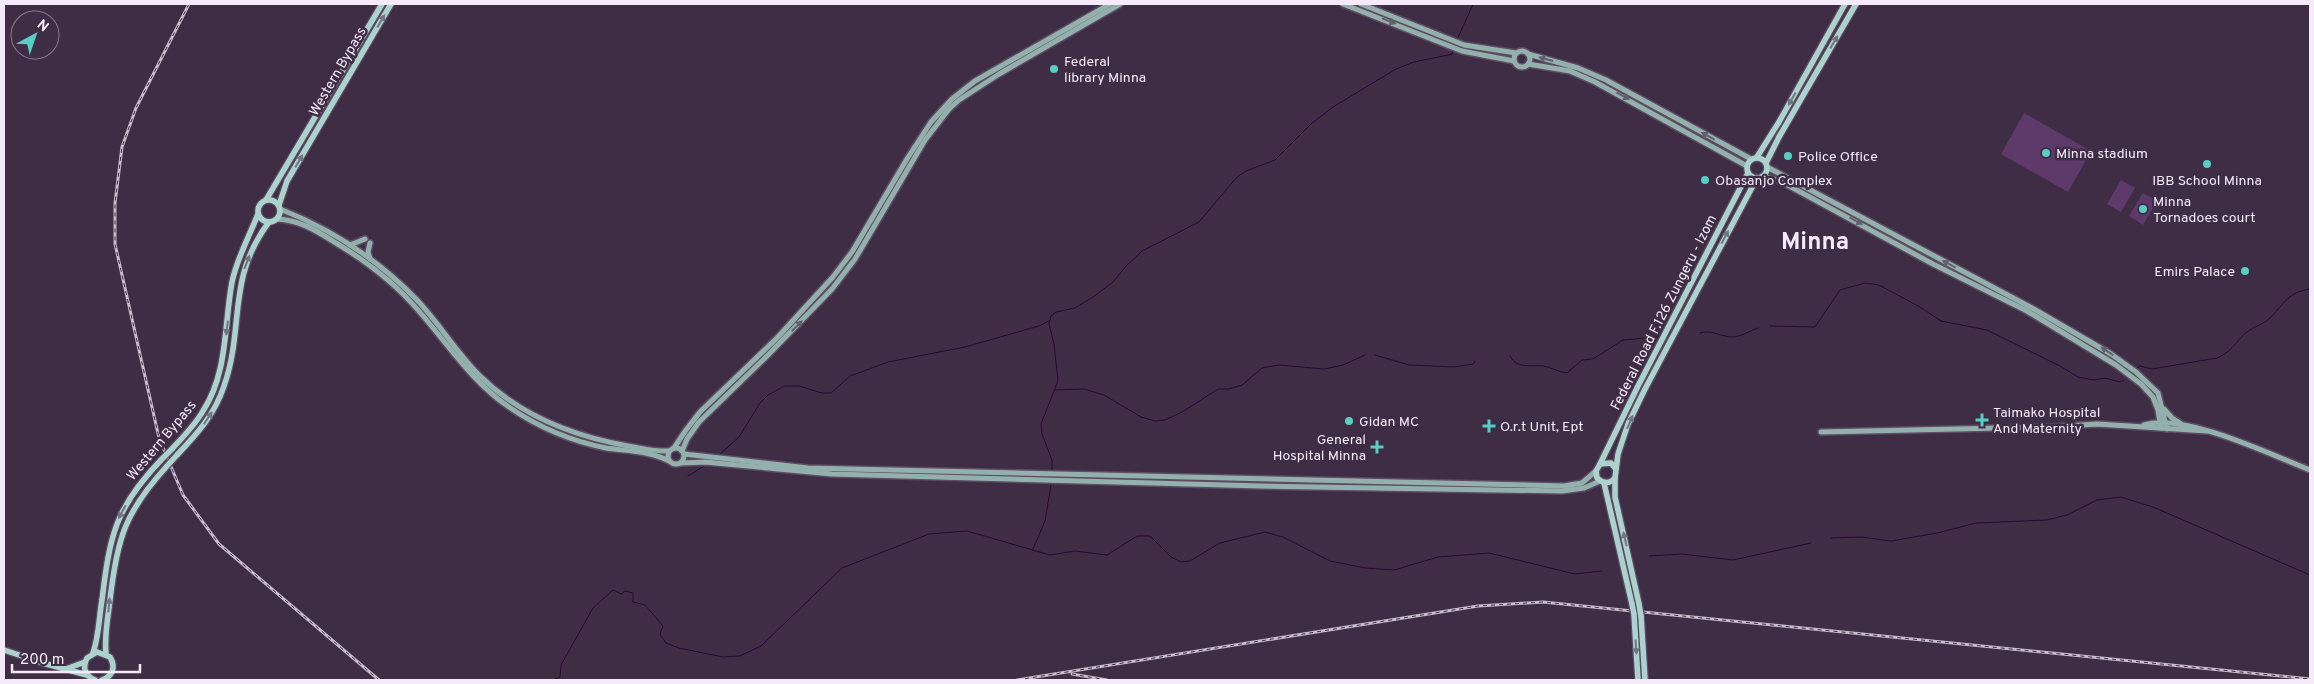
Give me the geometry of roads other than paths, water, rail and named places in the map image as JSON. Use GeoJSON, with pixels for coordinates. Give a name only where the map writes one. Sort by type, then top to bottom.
{"type":"FeatureCollection","features":[{"type":"Feature","properties":{"kind":"main road","name":"Western Bypass"},"geometry":{"type":"LineString","coordinates":[[266,200],[382,4]]}},
{"type":"Feature","properties":{"kind":"main road","name":"Western Bypass"},"geometry":{"type":"LineString","coordinates":[[280,207],[287,181],[391,4]]}},
{"type":"Feature","properties":{"kind":"main road"},"geometry":{"type":"LineString","coordinates":[[669,461],[672,450],[700,412],[777,338],[833,277],[852,252],[931,122],[952,99],[975,82],[1110,4]]}},
{"type":"Feature","properties":{"kind":"main road"},"geometry":{"type":"LineString","coordinates":[[681,463],[687,439],[699,422],[800,324],[832,289],[855,259],[925,140],[949,110],[959,100],[999,74],[1120,4]]}},
{"type":"Feature","properties":{"kind":"main road"},"geometry":{"type":"LineString","coordinates":[[1343,4],[1462,51],[1514,61],[1520,67],[1528,64],[1570,71],[1595,82],[1747,166]]}},
{"type":"Feature","properties":{"kind":"main road"},"geometry":{"type":"LineString","coordinates":[[1361,4],[1464,45],[1516,53],[1522,51],[1578,68],[1606,80],[1754,158],[1762,159],[1767,165],[2092,342],[2136,372],[2150,385],[2172,418],[2183,424],[2207,431],[2310,470]]}},
{"type":"Feature","properties":{"kind":"main road"},"geometry":{"type":"LineString","coordinates":[[1844,4],[1779,122],[1747,166],[1748,173],[1782,182],[1933,264],[2027,311],[2116,365],[2141,384],[2153,397],[2163,426]]}},
{"type":"Feature","properties":{"kind":"main road"},"geometry":{"type":"LineString","coordinates":[[1760,177],[1779,137],[1856,4]]}},
{"type":"Feature","properties":{"kind":"main road"},"geometry":{"type":"LineString","coordinates":[[1514,61],[1516,53]]}},
{"type":"Feature","properties":{"kind":"main road"},"geometry":{"type":"LineString","coordinates":[[1528,54],[1530,60],[1528,64]]}},
{"type":"Feature","properties":{"kind":"main road","name":"Federal Road F.126 Zungeru - Izom"},"geometry":{"type":"LineString","coordinates":[[1600,464],[1748,173]]}},
{"type":"Feature","properties":{"kind":"main road","name":"Federal Road F.126 Zungeru - Izom"},"geometry":{"type":"LineString","coordinates":[[1615,468],[1628,424],[1644,389],[1760,177]]}},
{"type":"Feature","properties":{"kind":"main road"},"geometry":{"type":"LineString","coordinates":[[1615,478],[1608,483],[1602,482],[1584,488],[1562,491],[1261,486],[832,474],[712,460],[672,450],[584,437],[550,424],[516,404],[479,375],[416,299],[370,259],[309,221],[280,207],[275,201],[266,200],[259,205],[258,214],[263,220],[269,222],[277,219],[292,221],[307,226],[355,254],[412,302],[458,360],[481,385],[522,415],[565,437],[605,447],[655,456],[673,464],[705,462],[712,460],[718,458],[808,468],[1564,486],[1582,483],[1596,471],[1600,464],[1610,463],[1615,468],[1616,497],[1639,604],[1645,680]]}},
{"type":"Feature","properties":{"kind":"main road"},"geometry":{"type":"LineString","coordinates":[[277,219],[280,207]]}},
{"type":"Feature","properties":{"kind":"main road","name":"Western Bypass"},"geometry":{"type":"LineString","coordinates":[[93,653],[108,548],[116,523],[138,485],[204,411],[216,385],[224,351],[233,281],[241,253],[258,214]]}},
{"type":"Feature","properties":{"kind":"main road","name":"Western Bypass"},"geometry":{"type":"LineString","coordinates":[[104,680],[111,674],[113,666],[110,657],[106,653],[115,560],[124,527],[143,494],[210,417],[221,394],[230,365],[243,272],[254,246],[269,222]]}},
{"type":"Feature","properties":{"kind":"main road"},"geometry":{"type":"LineString","coordinates":[[350,245],[368,241],[370,259]]}},
{"type":"Feature","properties":{"kind":"main road"},"geometry":{"type":"LineString","coordinates":[[2163,407],[2163,426]]}},
{"type":"Feature","properties":{"kind":"main road"},"geometry":{"type":"LineString","coordinates":[[1821,432],[2051,427],[2097,424],[2163,426],[2183,424]]}},
{"type":"Feature","properties":{"kind":"main road"},"geometry":{"type":"LineString","coordinates":[[2163,426],[2207,431]]}},
{"type":"Feature","properties":{"kind":"main road"},"geometry":{"type":"LineString","coordinates":[[1596,471],[1602,482],[1632,604],[1638,680]]}},
{"type":"Feature","properties":{"kind":"main road"},"geometry":{"type":"LineString","coordinates":[[4,650],[87,675],[95,680]]}},
{"type":"Feature","properties":{"kind":"main road"},"geometry":{"type":"LineString","coordinates":[[66,669],[85,662],[93,653],[106,653]]}},
{"type":"Feature","properties":{"kind":"main road"},"geometry":{"type":"LineString","coordinates":[[85,662],[87,675]]}},
{"type":"Feature","properties":{"kind":"waterway"},"geometry":{"type":"LineString","coordinates":[[1457,40],[1473,4]]}},
{"type":"Feature","properties":{"kind":"waterway"},"geometry":{"type":"LineString","coordinates":[[1052,470],[1052,460],[1042,434],[1041,424],[1058,381],[1054,344],[1049,324],[1051,316],[1056,312],[1075,308],[1093,297],[1113,282],[1142,251],[1199,222],[1237,177],[1246,171],[1275,160],[1311,124],[1333,107],[1396,69],[1414,62],[1452,54],[1453,50]]}},
{"type":"Feature","properties":{"kind":"waterway"},"geometry":{"type":"LineString","coordinates":[[1770,326],[1815,327],[1840,290],[1865,283],[1879,285],[1920,307],[1941,321],[1987,330],[2060,366],[2078,377],[2094,380],[2105,378],[2120,382],[2124,380]]}},
{"type":"Feature","properties":{"kind":"waterway"},"geometry":{"type":"LineString","coordinates":[[2136,369],[2140,366],[2152,369],[2217,358],[2228,351],[2245,333],[2268,320],[2287,299],[2303,290],[2310,289]]}},
{"type":"Feature","properties":{"kind":"waterway"},"geometry":{"type":"LineString","coordinates":[[718,456],[739,437],[760,403],[768,395],[784,386],[799,386],[822,393],[831,393],[850,376],[888,362],[965,347],[1039,326],[1049,321]]}},
{"type":"Feature","properties":{"kind":"waterway"},"geometry":{"type":"LineString","coordinates":[[1700,333],[1709,332],[1735,337],[1758,328]]}},
{"type":"Feature","properties":{"kind":"waterway"},"geometry":{"type":"LineString","coordinates":[[1510,356],[1520,365],[1549,367],[1567,373],[1582,360],[1593,359],[1623,340],[1658,337]]}},
{"type":"Feature","properties":{"kind":"waterway"},"geometry":{"type":"LineString","coordinates":[[1055,390],[1084,389],[1104,395],[1141,417],[1155,421],[1165,420],[1184,411],[1218,389],[1229,389],[1242,385],[1262,368],[1279,365],[1324,369],[1343,365],[1365,355]]}},
{"type":"Feature","properties":{"kind":"waterway"},"geometry":{"type":"LineString","coordinates":[[1375,355],[1409,365],[1454,367],[1473,364],[1475,361]]}},
{"type":"Feature","properties":{"kind":"waterway"},"geometry":{"type":"LineString","coordinates":[[688,476],[707,464]]}},
{"type":"Feature","properties":{"kind":"waterway"},"geometry":{"type":"LineString","coordinates":[[1033,549],[1045,521],[1051,485]]}},
{"type":"Feature","properties":{"kind":"waterway"},"geometry":{"type":"LineString","coordinates":[[1831,538],[1861,537],[1891,541],[1937,533],[1976,523],[2047,520],[2067,515],[2097,500],[2121,497],[2153,507],[2310,575]]}},
{"type":"Feature","properties":{"kind":"waterway"},"geometry":{"type":"LineString","coordinates":[[553,680],[560,677],[561,665],[593,608],[613,590],[621,594],[625,591],[633,593],[633,602],[645,605],[663,626],[660,634],[666,643],[679,648],[723,657],[740,656],[761,646],[842,568],[929,534],[967,531],[1050,555],[1075,551],[1107,555],[1137,536],[1150,536],[1171,557],[1181,562],[1190,561],[1220,543],[1265,532],[1283,537],[1330,561],[1365,568],[1394,570],[1438,557],[1489,553],[1575,574],[1602,571]]}},
{"type":"Feature","properties":{"kind":"waterway"},"geometry":{"type":"LineString","coordinates":[[1649,556],[1682,554],[1733,560],[1811,543]]}},
{"type":"Feature","properties":{"kind":"railway"},"geometry":{"type":"LineString","coordinates":[[189,4],[136,108],[122,147],[115,203],[115,244],[159,438],[183,495],[219,544],[379,680]]}},
{"type":"Feature","properties":{"kind":"railway"},"geometry":{"type":"LineString","coordinates":[[1017,680],[1478,606],[1543,602],[2310,679]]}},
{"type":"Feature","properties":{"kind":"railway"},"geometry":{"type":"LineString","coordinates":[[1072,674],[1107,680]]}},
{"type":"Feature","properties":{"kind":"place","name":"Federal library Minna"},"geometry":{"type":"Point","coordinates":[1054,69]}},
{"type":"Feature","properties":{"kind":"place","name":"Minna stadium"},"geometry":{"type":"Point","coordinates":[2046,153]}},
{"type":"Feature","properties":{"kind":"place","name":"Police Office"},"geometry":{"type":"Point","coordinates":[1788,156]}},
{"type":"Feature","properties":{"kind":"place","name":"IBB School Minna"},"geometry":{"type":"Point","coordinates":[2207,164]}},
{"type":"Feature","properties":{"kind":"place","name":"Obasanjo Complex"},"geometry":{"type":"Point","coordinates":[1705,180]}},
{"type":"Feature","properties":{"kind":"place","name":"Minna Tornadoes court"},"geometry":{"type":"Point","coordinates":[2143,209]}},
{"type":"Feature","properties":{"kind":"place","name":"Emirs Palace"},"geometry":{"type":"Point","coordinates":[2245,271]}},
{"type":"Feature","properties":{"kind":"place","name":"Taimako Hospital And Maternity"},"geometry":{"type":"Point","coordinates":[1982,420]}},
{"type":"Feature","properties":{"kind":"place","name":"Gidan MC"},"geometry":{"type":"Point","coordinates":[1349,421]}},
{"type":"Feature","properties":{"kind":"place","name":"O.r.t Unit, Ept"},"geometry":{"type":"Point","coordinates":[1489,426]}},
{"type":"Feature","properties":{"kind":"place","name":"General Hospital Minna"},"geometry":{"type":"Point","coordinates":[1377,447]}},
{"type":"Feature","properties":{"kind":"district","name":"Minna"},"geometry":{"type":"Point","coordinates":[1815,241]}}]}
